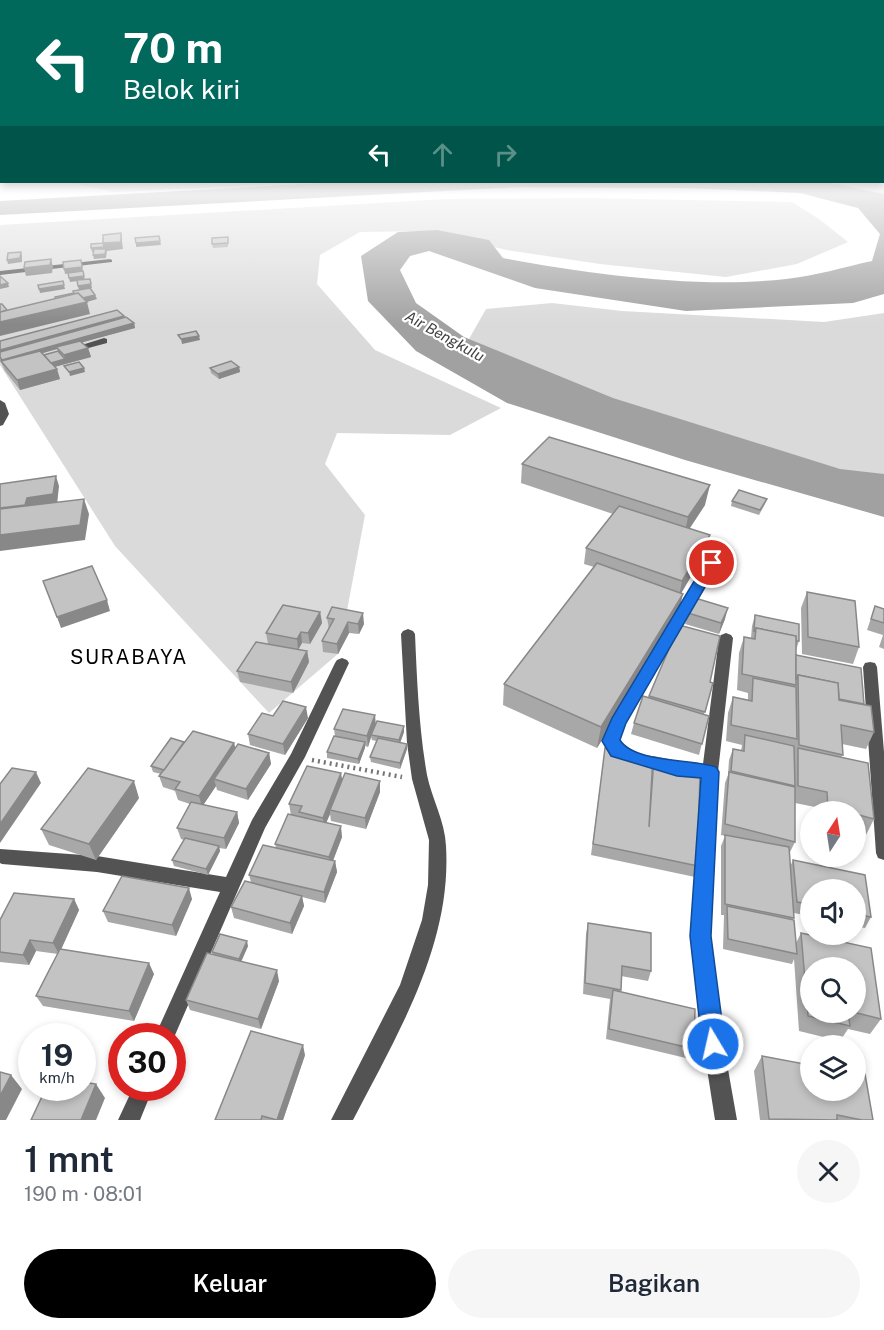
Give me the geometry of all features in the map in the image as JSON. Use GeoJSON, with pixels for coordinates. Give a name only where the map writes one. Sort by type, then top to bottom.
{"type":"FeatureCollection","features":[{"type":"Feature","properties":{"kind":"street"},"geometry":{"type":"LineString","coordinates":[[0,273],[110,261]]}},
{"type":"Feature","properties":{"kind":"street"},"geometry":{"type":"LineString","coordinates":[[57,354],[104,341]]}},
{"type":"Feature","properties":{"kind":"street"},"geometry":{"type":"LineString","coordinates":[[0,403],[4,414],[0,423]]}},
{"type":"Feature","properties":{"kind":"street"},"geometry":{"type":"LineString","coordinates":[[645,760],[617,751],[612,746],[611,735],[712,563]]}},
{"type":"Feature","properties":{"kind":"street"},"geometry":{"type":"LineString","coordinates":[[342,1120],[401,1005],[427,935],[438,880],[435,825],[421,781],[412,720],[408,634]]}},
{"type":"Feature","properties":{"kind":"street"},"geometry":{"type":"LineString","coordinates":[[726,638],[704,771],[700,936],[710,1024],[726,1120]]}},
{"type":"Feature","properties":{"kind":"street"},"geometry":{"type":"LineString","coordinates":[[171,1023],[258,825],[297,757],[342,663]]}},
{"type":"Feature","properties":{"kind":"street"},"geometry":{"type":"LineString","coordinates":[[870,667],[884,853]]}},
{"type":"Feature","properties":{"kind":"street"},"geometry":{"type":"LineString","coordinates":[[2,856],[97,864],[230,886]]}},
{"type":"Feature","properties":{"kind":"street"},"geometry":{"type":"LineString","coordinates":[[129,1120],[137,1101]]}},
{"type":"Feature","properties":{"kind":"path"},"geometry":{"type":"LineString","coordinates":[[297,757],[421,781]]}},
{"type":"Feature","properties":{"kind":"shaded area"},"geometry":{"type":"Polygon","coordinates":[[[81,220],[821,220],[848,242],[797,264],[726,277],[600,264],[507,250],[424,231],[360,232],[320,255],[317,284],[375,350],[501,408],[450,435],[337,433],[325,464],[365,515],[339,653],[269,713],[115,546],[0,365],[0,225],[81,220]]]}},
{"type":"Feature","properties":{"kind":"shaded area"},"geometry":{"type":"Polygon","coordinates":[[[552,303],[622,311],[824,322],[884,313],[884,482],[661,419],[511,363],[469,339],[486,309],[552,303]]]}},
{"type":"Feature","properties":{"kind":"water","name":"Air Bengkulu"},"geometry":{"type":"Polygon","coordinates":[[[868,220],[884,220],[884,294],[853,303],[686,311],[535,288],[429,251],[410,256],[400,270],[416,303],[464,337],[613,398],[840,469],[884,474],[884,517],[685,460],[507,403],[416,351],[368,301],[361,256],[398,232],[437,230],[489,240],[503,258],[644,278],[752,282],[819,274],[872,261],[880,234],[868,220]]]}},
{"type":"Feature","properties":{"kind":"building"},"geometry":{"type":"Polygon","coordinates":[[[121,233],[121,242],[103,243],[103,235],[121,233]]]}},
{"type":"Feature","properties":{"kind":"building"},"geometry":{"type":"Polygon","coordinates":[[[159,236],[160,241],[136,243],[135,238],[159,236]]]}},
{"type":"Feature","properties":{"kind":"building"},"geometry":{"type":"Polygon","coordinates":[[[228,237],[228,243],[212,244],[212,238],[228,237]]]}},
{"type":"Feature","properties":{"kind":"building"},"geometry":{"type":"Polygon","coordinates":[[[103,243],[104,247],[91,248],[91,244],[103,243]]]}},
{"type":"Feature","properties":{"kind":"building"},"geometry":{"type":"Polygon","coordinates":[[[94,249],[106,249],[105,254],[93,255],[94,249]]]}},
{"type":"Feature","properties":{"kind":"building"},"geometry":{"type":"Polygon","coordinates":[[[21,252],[20,258],[7,260],[8,253],[21,252]]]}},
{"type":"Feature","properties":{"kind":"building"},"geometry":{"type":"Polygon","coordinates":[[[51,259],[50,265],[24,268],[25,262],[51,259]]]}},
{"type":"Feature","properties":{"kind":"building"},"geometry":{"type":"Polygon","coordinates":[[[81,260],[82,267],[64,269],[63,262],[81,260]]]}},
{"type":"Feature","properties":{"kind":"building"},"geometry":{"type":"Polygon","coordinates":[[[83,271],[84,276],[69,278],[68,273],[83,271]]]}},
{"type":"Feature","properties":{"kind":"building"},"geometry":{"type":"Polygon","coordinates":[[[0,276],[8,283],[0,285],[0,276]]]}},
{"type":"Feature","properties":{"kind":"building"},"geometry":{"type":"Polygon","coordinates":[[[90,279],[91,284],[78,286],[77,280],[90,279]]]}},
{"type":"Feature","properties":{"kind":"building"},"geometry":{"type":"Polygon","coordinates":[[[63,281],[64,285],[39,289],[38,285],[63,281]]]}},
{"type":"Feature","properties":{"kind":"building"},"geometry":{"type":"Polygon","coordinates":[[[90,288],[95,295],[83,298],[78,293],[56,299],[55,297],[74,293],[73,291],[90,288]]]}},
{"type":"Feature","properties":{"kind":"building"},"geometry":{"type":"Polygon","coordinates":[[[78,293],[87,302],[0,322],[0,312],[78,293]]]}},
{"type":"Feature","properties":{"kind":"building"},"geometry":{"type":"Polygon","coordinates":[[[0,304],[2,304],[7,310],[0,312],[0,304]]]}},
{"type":"Feature","properties":{"kind":"building"},"geometry":{"type":"Polygon","coordinates":[[[117,310],[124,316],[0,350],[0,341],[117,310]]]}},
{"type":"Feature","properties":{"kind":"building"},"geometry":{"type":"Polygon","coordinates":[[[126,317],[134,323],[2,360],[0,357],[0,352],[126,317]]]}},
{"type":"Feature","properties":{"kind":"building"},"geometry":{"type":"Polygon","coordinates":[[[196,331],[199,336],[181,339],[178,335],[196,331]]]}},
{"type":"Feature","properties":{"kind":"building"},"geometry":{"type":"Polygon","coordinates":[[[80,341],[88,348],[64,355],[56,347],[80,341]]]}},
{"type":"Feature","properties":{"kind":"building"},"geometry":{"type":"Polygon","coordinates":[[[40,351],[57,369],[17,380],[1,361],[40,351]]]}},
{"type":"Feature","properties":{"kind":"building"},"geometry":{"type":"Polygon","coordinates":[[[58,351],[65,359],[51,363],[44,355],[58,351]]]}},
{"type":"Feature","properties":{"kind":"building"},"geometry":{"type":"Polygon","coordinates":[[[231,361],[239,367],[218,374],[210,368],[231,361]]]}},
{"type":"Feature","properties":{"kind":"building"},"geometry":{"type":"Polygon","coordinates":[[[79,362],[84,368],[69,372],[64,366],[79,362]]]}},
{"type":"Feature","properties":{"kind":"building"},"geometry":{"type":"Polygon","coordinates":[[[549,437],[710,485],[688,517],[522,464],[549,437]]]}},
{"type":"Feature","properties":{"kind":"building"},"geometry":{"type":"Polygon","coordinates":[[[56,476],[53,494],[27,498],[25,505],[0,508],[0,484],[56,476]]]}},
{"type":"Feature","properties":{"kind":"building"},"geometry":{"type":"Polygon","coordinates":[[[739,490],[767,499],[760,510],[732,501],[739,490]]]}},
{"type":"Feature","properties":{"kind":"building"},"geometry":{"type":"Polygon","coordinates":[[[84,499],[80,525],[0,535],[0,509],[84,499]]]}},
{"type":"Feature","properties":{"kind":"building"},"geometry":{"type":"Polygon","coordinates":[[[619,506],[710,535],[682,581],[586,548],[619,506]]]}},
{"type":"Feature","properties":{"kind":"building"},"geometry":{"type":"Polygon","coordinates":[[[597,563],[683,594],[601,727],[504,684],[597,563]]]}},
{"type":"Feature","properties":{"kind":"building"},"geometry":{"type":"Polygon","coordinates":[[[92,566],[107,600],[57,617],[43,581],[92,566]]]}},
{"type":"Feature","properties":{"kind":"building"},"geometry":{"type":"Polygon","coordinates":[[[807,592],[855,601],[859,647],[808,637],[807,592]]]}},
{"type":"Feature","properties":{"kind":"building"},"geometry":{"type":"Polygon","coordinates":[[[695,598],[728,608],[721,623],[688,613],[695,598]]]}},
{"type":"Feature","properties":{"kind":"building"},"geometry":{"type":"Polygon","coordinates":[[[283,605],[320,612],[308,633],[301,632],[297,639],[266,633],[283,605]]]}},
{"type":"Feature","properties":{"kind":"building"},"geometry":{"type":"Polygon","coordinates":[[[875,606],[884,609],[884,623],[871,619],[875,606]]]}},
{"type":"Feature","properties":{"kind":"building"},"geometry":{"type":"Polygon","coordinates":[[[332,607],[363,613],[358,624],[348,622],[337,644],[322,641],[334,619],[327,618],[332,607]]]}},
{"type":"Feature","properties":{"kind":"building"},"geometry":{"type":"Polygon","coordinates":[[[755,615],[799,624],[799,641],[796,641],[796,636],[756,628],[754,632],[755,615]]]}},
{"type":"Feature","properties":{"kind":"building"},"geometry":{"type":"Polygon","coordinates":[[[679,625],[720,636],[710,682],[713,683],[705,712],[649,696],[679,625]]]}},
{"type":"Feature","properties":{"kind":"building"},"geometry":{"type":"Polygon","coordinates":[[[756,628],[796,636],[796,685],[742,674],[744,637],[755,639],[756,628]]]}},
{"type":"Feature","properties":{"kind":"building"},"geometry":{"type":"Polygon","coordinates":[[[256,642],[307,651],[291,682],[237,671],[256,642]]]}},
{"type":"Feature","properties":{"kind":"building"},"geometry":{"type":"Polygon","coordinates":[[[796,655],[861,668],[864,704],[839,699],[838,683],[798,675],[796,679],[796,655]]]}},
{"type":"Feature","properties":{"kind":"building"},"geometry":{"type":"Polygon","coordinates":[[[798,675],[838,683],[839,700],[871,706],[874,732],[841,725],[843,755],[799,745],[798,675]]]}},
{"type":"Feature","properties":{"kind":"building"},"geometry":{"type":"Polygon","coordinates":[[[753,678],[796,687],[797,739],[731,725],[733,697],[752,701],[753,678]]]}},
{"type":"Feature","properties":{"kind":"building"},"geometry":{"type":"Polygon","coordinates":[[[643,696],[709,716],[702,744],[634,723],[643,696]]]}},
{"type":"Feature","properties":{"kind":"building"},"geometry":{"type":"Polygon","coordinates":[[[283,701],[306,707],[283,744],[248,734],[262,713],[273,716],[283,701]]]}},
{"type":"Feature","properties":{"kind":"building"},"geometry":{"type":"Polygon","coordinates":[[[343,709],[375,715],[367,736],[334,729],[343,709]]]}},
{"type":"Feature","properties":{"kind":"building"},"geometry":{"type":"Polygon","coordinates":[[[377,721],[404,726],[399,740],[371,735],[377,721]]]}},
{"type":"Feature","properties":{"kind":"building"},"geometry":{"type":"Polygon","coordinates":[[[193,731],[234,743],[199,796],[175,789],[180,782],[159,776],[193,731]]]}},
{"type":"Feature","properties":{"kind":"building"},"geometry":{"type":"Polygon","coordinates":[[[745,735],[794,746],[795,786],[731,771],[733,749],[744,751],[745,735]]]}},
{"type":"Feature","properties":{"kind":"building"},"geometry":{"type":"Polygon","coordinates":[[[334,736],[365,742],[358,759],[327,752],[334,736]]]}},
{"type":"Feature","properties":{"kind":"building"},"geometry":{"type":"Polygon","coordinates":[[[171,738],[184,742],[164,770],[151,766],[171,738]]]}},
{"type":"Feature","properties":{"kind":"building"},"geometry":{"type":"Polygon","coordinates":[[[378,738],[407,744],[400,763],[370,757],[378,738]]]}},
{"type":"Feature","properties":{"kind":"building"},"geometry":{"type":"Polygon","coordinates":[[[238,744],[269,753],[246,789],[214,779],[238,744]]]}},
{"type":"Feature","properties":{"kind":"building"},"geometry":{"type":"Polygon","coordinates":[[[605,748],[653,757],[649,827],[654,757],[700,766],[698,866],[593,844],[605,748]]]}},
{"type":"Feature","properties":{"kind":"building"},"geometry":{"type":"Polygon","coordinates":[[[798,748],[868,763],[874,819],[866,817],[866,801],[828,801],[827,792],[798,786],[798,748]]]}},
{"type":"Feature","properties":{"kind":"building"},"geometry":{"type":"Polygon","coordinates":[[[307,766],[341,773],[323,818],[299,812],[302,806],[289,804],[307,766]]]}},
{"type":"Feature","properties":{"kind":"building"},"geometry":{"type":"Polygon","coordinates":[[[12,768],[36,772],[0,824],[0,784],[12,768]]]}},
{"type":"Feature","properties":{"kind":"building"},"geometry":{"type":"Polygon","coordinates":[[[88,768],[134,781],[89,844],[41,829],[88,768]]]}},
{"type":"Feature","properties":{"kind":"building"},"geometry":{"type":"Polygon","coordinates":[[[729,772],[795,787],[795,842],[725,824],[729,772]]]}},
{"type":"Feature","properties":{"kind":"building"},"geometry":{"type":"Polygon","coordinates":[[[345,773],[380,781],[365,818],[330,810],[345,773]]]}},
{"type":"Feature","properties":{"kind":"building"},"geometry":{"type":"Polygon","coordinates":[[[191,802],[237,812],[224,838],[177,828],[191,802]]]}},
{"type":"Feature","properties":{"kind":"building"},"geometry":{"type":"Polygon","coordinates":[[[288,814],[341,826],[329,857],[275,844],[288,814]]]}},
{"type":"Feature","properties":{"kind":"building"},"geometry":{"type":"Polygon","coordinates":[[[725,835],[789,847],[794,918],[725,904],[725,835]]]}},
{"type":"Feature","properties":{"kind":"building"},"geometry":{"type":"Polygon","coordinates":[[[185,838],[219,846],[206,869],[172,860],[185,838]]]}},
{"type":"Feature","properties":{"kind":"building"},"geometry":{"type":"Polygon","coordinates":[[[263,845],[335,861],[324,892],[249,875],[263,845]]]}},
{"type":"Feature","properties":{"kind":"building"},"geometry":{"type":"Polygon","coordinates":[[[793,860],[800,861],[800,867],[827,867],[865,875],[866,879],[800,879],[800,902],[797,902],[793,860]]]}},
{"type":"Feature","properties":{"kind":"building"},"geometry":{"type":"Polygon","coordinates":[[[122,876],[189,888],[172,925],[103,911],[122,876]]]}},
{"type":"Feature","properties":{"kind":"building"},"geometry":{"type":"Polygon","coordinates":[[[245,881],[302,896],[290,923],[231,907],[245,881]]]}},
{"type":"Feature","properties":{"kind":"building"},"geometry":{"type":"Polygon","coordinates":[[[866,882],[871,917],[866,916],[866,882]]]}},
{"type":"Feature","properties":{"kind":"building"},"geometry":{"type":"Polygon","coordinates":[[[14,893],[74,899],[53,943],[30,940],[23,955],[0,952],[0,920],[14,893]]]}},
{"type":"Feature","properties":{"kind":"building"},"geometry":{"type":"Polygon","coordinates":[[[727,906],[794,920],[797,954],[728,939],[727,906]]]}},
{"type":"Feature","properties":{"kind":"building"},"geometry":{"type":"Polygon","coordinates":[[[588,923],[651,933],[651,971],[622,966],[621,990],[585,983],[588,923]]]}},
{"type":"Feature","properties":{"kind":"building"},"geometry":{"type":"Polygon","coordinates":[[[220,934],[247,941],[239,959],[212,952],[220,934]]]}},
{"type":"Feature","properties":{"kind":"building"},"geometry":{"type":"Polygon","coordinates":[[[802,945],[857,945],[871,948],[881,1019],[866,1015],[866,957],[803,957],[802,945]]]}},
{"type":"Feature","properties":{"kind":"building"},"geometry":{"type":"Polygon","coordinates":[[[60,949],[149,963],[129,1011],[36,996],[60,949]]]}},
{"type":"Feature","properties":{"kind":"building"},"geometry":{"type":"Polygon","coordinates":[[[207,953],[277,970],[258,1019],[186,1000],[207,953]]]}},
{"type":"Feature","properties":{"kind":"building"},"geometry":{"type":"Polygon","coordinates":[[[613,990],[695,1009],[694,1049],[609,1029],[613,990]]]}},
{"type":"Feature","properties":{"kind":"building"},"geometry":{"type":"Polygon","coordinates":[[[251,1031],[303,1045],[277,1120],[262,1116],[261,1120],[215,1120],[251,1031]]]}},
{"type":"Feature","properties":{"kind":"building"},"geometry":{"type":"Polygon","coordinates":[[[762,1056],[800,1063],[800,1101],[866,1101],[866,1080],[873,1120],[837,1115],[837,1120],[769,1119],[762,1056]]]}},
{"type":"Feature","properties":{"kind":"building"},"geometry":{"type":"Polygon","coordinates":[[[0,1072],[11,1075],[0,1096],[0,1072]]]}},
{"type":"Feature","properties":{"kind":"building"},"geometry":{"type":"Polygon","coordinates":[[[40,1101],[89,1101],[81,1120],[31,1120],[40,1101]]]}},
{"type":"Feature","properties":{"kind":"district","name":"SURABAYA"},"geometry":{"type":"Point","coordinates":[129,657]}},
{"type":"Feature","properties":{"kind":"route"},"geometry":{"type":"LineString","coordinates":[[712,563],[618,722],[611,735],[611,741],[617,751],[635,758],[677,769],[710,772],[700,936],[713,1044]]}}]}
